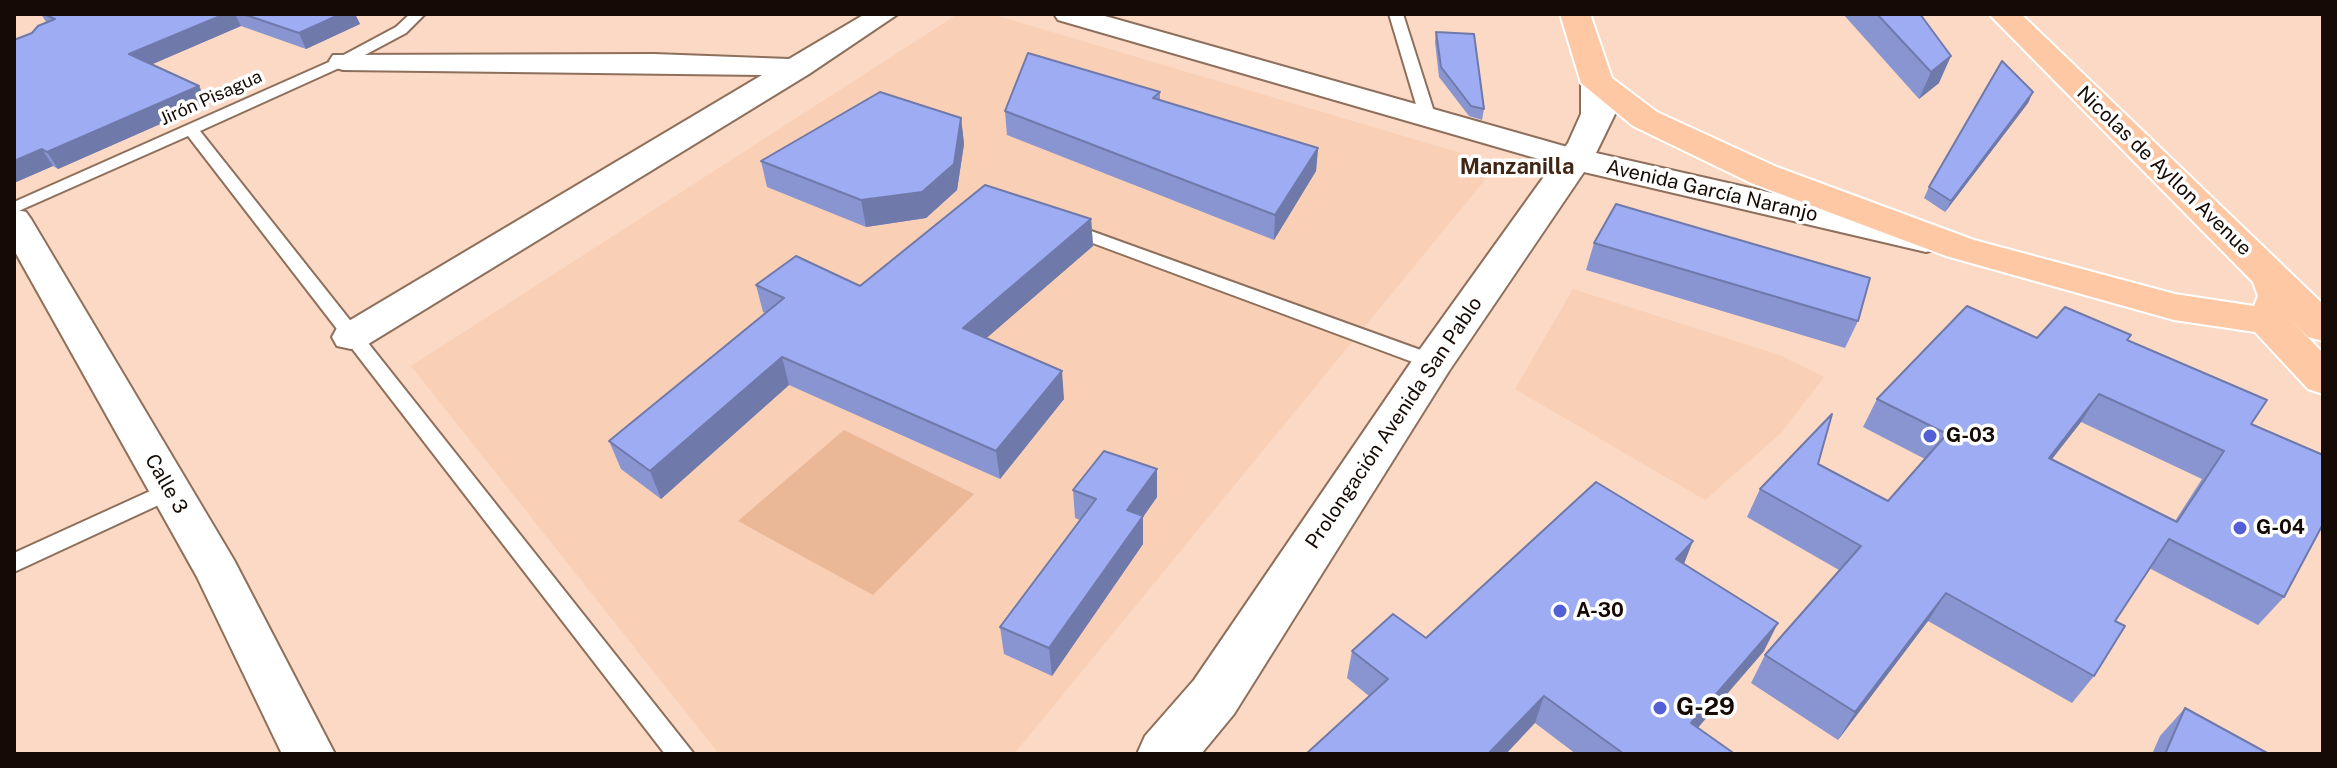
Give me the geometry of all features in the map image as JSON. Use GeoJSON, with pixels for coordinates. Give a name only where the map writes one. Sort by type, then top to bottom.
{"type":"FeatureCollection","features":[{"type":"Feature","properties":{"kind":"main road","name":"Prolongación Avenida San Pablo"},"geometry":{"type":"LineString","coordinates":[[1575,14],[1597,83]]}},
{"type":"Feature","properties":{"kind":"main road","name":"Nicolas de Ayllon Avenue"},"geometry":{"type":"LineString","coordinates":[[2004,14],[2323,328]]}},
{"type":"Feature","properties":{"kind":"main road"},"geometry":{"type":"LineString","coordinates":[[1597,83],[1645,119],[1695,145],[1764,175],[1960,248]]}},
{"type":"Feature","properties":{"kind":"main road","name":"Avenida García Naranjo"},"geometry":{"type":"LineString","coordinates":[[1960,248],[2174,307],[2268,321]]}},
{"type":"Feature","properties":{"kind":"main road"},"geometry":{"type":"LineString","coordinates":[[2271,275],[2278,296],[2268,321],[2323,379]]}},
{"type":"Feature","properties":{"kind":"street"},"geometry":{"type":"LineString","coordinates":[[351,337],[884,14]]}},
{"type":"Feature","properties":{"kind":"street","name":"Avenida García Naranjo"},"geometry":{"type":"LineString","coordinates":[[1068,14],[1135,23],[1428,118],[1574,159],[1960,248]]}},
{"type":"Feature","properties":{"kind":"street"},"geometry":{"type":"LineString","coordinates":[[343,61],[654,63],[799,68]]}},
{"type":"Feature","properties":{"kind":"street","name":"Prolongación Avenida San Pablo"},"geometry":{"type":"LineString","coordinates":[[1166,754],[1214,697],[1433,362],[1585,144],[1598,114],[1597,83]]}},
{"type":"Feature","properties":{"kind":"street","name":"Calle 3"},"geometry":{"type":"LineString","coordinates":[[14,219],[218,573],[309,754]]}},
{"type":"Feature","properties":{"kind":"lane","name":"Jirón Pisagua"},"geometry":{"type":"LineString","coordinates":[[14,208],[343,61],[401,30],[418,14]]}},
{"type":"Feature","properties":{"kind":"lane"},"geometry":{"type":"LineString","coordinates":[[1396,14],[1428,118]]}},
{"type":"Feature","properties":{"kind":"lane"},"geometry":{"type":"LineString","coordinates":[[190,129],[681,754]]}},
{"type":"Feature","properties":{"kind":"lane"},"geometry":{"type":"LineString","coordinates":[[1056,223],[1433,362]]}},
{"type":"Feature","properties":{"kind":"lane"},"geometry":{"type":"LineString","coordinates":[[14,563],[170,490]]}},
{"type":"Feature","properties":{"kind":"shaded area"},"geometry":{"type":"Polygon","coordinates":[[[958,14],[991,14],[1498,164],[1014,754],[719,754],[411,366],[958,14]]]}},
{"type":"Feature","properties":{"kind":"shaded area"},"geometry":{"type":"Polygon","coordinates":[[[1573,289],[1779,355],[1824,377],[1781,433],[1705,500],[1515,389],[1573,289]]]}},
{"type":"Feature","properties":{"kind":"shaded area"},"geometry":{"type":"Polygon","coordinates":[[[844,430],[974,494],[873,595],[738,521],[844,430]]]}},
{"type":"Feature","properties":{"kind":"building"},"geometry":{"type":"Polygon","coordinates":[[[44,14],[225,14],[129,54],[199,86],[47,152],[42,149],[14,161],[14,40],[55,19],[44,14]]]}},
{"type":"Feature","properties":{"kind":"building"},"geometry":{"type":"Polygon","coordinates":[[[243,14],[341,14],[299,33],[243,14]]]}},
{"type":"Feature","properties":{"kind":"building"},"geometry":{"type":"Polygon","coordinates":[[[1877,14],[1920,14],[1951,56],[1931,72],[1877,14]]]}},
{"type":"Feature","properties":{"kind":"building"},"geometry":{"type":"Polygon","coordinates":[[[1436,32],[1474,34],[1484,109],[1471,106],[1441,67],[1436,32]]]}},
{"type":"Feature","properties":{"kind":"building"},"geometry":{"type":"Polygon","coordinates":[[[1028,53],[1160,92],[1153,98],[1318,148],[1275,215],[1005,111],[1028,53]]]}},
{"type":"Feature","properties":{"kind":"building"},"geometry":{"type":"Polygon","coordinates":[[[2002,61],[2033,92],[1951,201],[1929,187],[2002,61]]]}},
{"type":"Feature","properties":{"kind":"building"},"geometry":{"type":"Polygon","coordinates":[[[880,92],[961,118],[954,164],[922,192],[861,200],[761,161],[880,92]]]}},
{"type":"Feature","properties":{"kind":"building"},"geometry":{"type":"Polygon","coordinates":[[[985,185],[1091,219],[963,328],[1062,371],[996,451],[782,357],[650,471],[609,441],[784,298],[756,285],[796,256],[860,286],[985,185]]]}},
{"type":"Feature","properties":{"kind":"building"},"geometry":{"type":"Polygon","coordinates":[[[1616,204],[1870,278],[1858,321],[1594,243],[1616,204]]]}},
{"type":"Feature","properties":{"kind":"building"},"geometry":{"type":"Polygon","coordinates":[[[1967,306],[2037,338],[2065,307],[2131,335],[2127,340],[2267,400],[2251,424],[2323,455],[2323,524],[2284,597],[2169,539],[2115,621],[2125,626],[2094,676],[1946,593],[1855,712],[1765,655],[1861,546],[1760,489],[1832,414],[1818,464],[1888,501],[1947,434],[1877,399],[1967,306]],[[2099,394],[2049,458],[2177,522],[2224,451],[2099,394]]]}},
{"type":"Feature","properties":{"kind":"building"},"geometry":{"type":"Polygon","coordinates":[[[1104,451],[1157,469],[1127,510],[1143,516],[1049,648],[1000,627],[1096,499],[1073,490],[1104,451]]]}},
{"type":"Feature","properties":{"kind":"building"},"geometry":{"type":"Polygon","coordinates":[[[1596,482],[1693,541],[1676,559],[1778,623],[1691,723],[1731,754],[1624,754],[1544,696],[1488,754],[1306,754],[1388,679],[1352,651],[1393,614],[1426,638],[1596,482]]]}},
{"type":"Feature","properties":{"kind":"building"},"geometry":{"type":"Polygon","coordinates":[[[2185,708],[2269,754],[2165,754],[2185,708]]]}},
{"type":"Feature","properties":{"kind":"place","name":"G-03"},"geometry":{"type":"Point","coordinates":[1930,436]}},
{"type":"Feature","properties":{"kind":"place","name":"G-04"},"geometry":{"type":"Point","coordinates":[2240,528]}},
{"type":"Feature","properties":{"kind":"place","name":"A-30"},"geometry":{"type":"Point","coordinates":[1560,611]}},
{"type":"Feature","properties":{"kind":"place","name":"G-29"},"geometry":{"type":"Point","coordinates":[1660,708]}},
{"type":"Feature","properties":{"kind":"district","name":"Manzanilla"},"geometry":{"type":"Point","coordinates":[1517,167]}}]}
